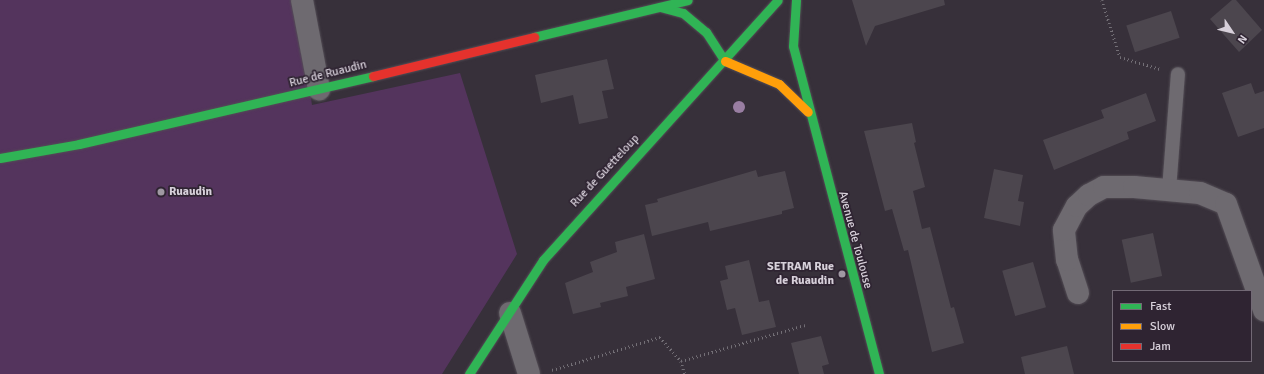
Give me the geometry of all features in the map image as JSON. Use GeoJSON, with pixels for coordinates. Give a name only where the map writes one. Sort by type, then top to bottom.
{"type":"FeatureCollection","features":[{"type":"Feature","properties":{"kind":"street"},"geometry":{"type":"LineString","coordinates":[[302,0],[319,89]]}},
{"type":"Feature","properties":{"kind":"street","name":"Rue de Ruaudin"},"geometry":{"type":"LineString","coordinates":[[0,158],[79,144],[319,89],[688,0]]}},
{"type":"Feature","properties":{"kind":"street","name":"Rue de Guetteloup"},"geometry":{"type":"LineString","coordinates":[[470,374],[543,260],[572,225],[725,61],[778,0]]}},
{"type":"Feature","properties":{"kind":"street","name":"Avenue de Toulouse"},"geometry":{"type":"LineString","coordinates":[[796,0],[793,46],[808,112],[879,374]]}},
{"type":"Feature","properties":{"kind":"street","name":"Rue de Ruaudin"},"geometry":{"type":"LineString","coordinates":[[660,7],[683,13],[706,32],[725,61]]}},
{"type":"Feature","properties":{"kind":"street"},"geometry":{"type":"LineString","coordinates":[[725,61],[779,84],[808,112]]}},
{"type":"Feature","properties":{"kind":"street"},"geometry":{"type":"LineString","coordinates":[[1078,293],[1067,260],[1064,230],[1077,206],[1089,195],[1104,188],[1200,192],[1226,204],[1264,310]]}},
{"type":"Feature","properties":{"kind":"street"},"geometry":{"type":"LineString","coordinates":[[510,313],[538,373]]}},
{"type":"Feature","properties":{"kind":"lane"},"geometry":{"type":"LineString","coordinates":[[1169,190],[1178,74]]}},
{"type":"Feature","properties":{"kind":"path"},"geometry":{"type":"LineString","coordinates":[[1102,0],[1120,57],[1178,74]]}},
{"type":"Feature","properties":{"kind":"path"},"geometry":{"type":"LineString","coordinates":[[681,361],[805,325]]}},
{"type":"Feature","properties":{"kind":"path"},"geometry":{"type":"LineString","coordinates":[[538,373],[660,337],[681,361],[685,374]]}},
{"type":"Feature","properties":{"kind":"shaded area"},"geometry":{"type":"Polygon","coordinates":[[[0,0],[296,0],[312,105],[460,73],[517,254],[442,374],[0,374],[0,0]]]}},
{"type":"Feature","properties":{"kind":"building"},"geometry":{"type":"Polygon","coordinates":[[[852,0],[944,0],[945,5],[875,26],[866,46],[852,0]]]}},
{"type":"Feature","properties":{"kind":"building"},"geometry":{"type":"Polygon","coordinates":[[[1232,0],[1236,0],[1262,30],[1239,52],[1210,19],[1232,0]]]}},
{"type":"Feature","properties":{"kind":"building"},"geometry":{"type":"Polygon","coordinates":[[[1171,11],[1180,38],[1135,52],[1126,26],[1171,11]]]}},
{"type":"Feature","properties":{"kind":"building"},"geometry":{"type":"Polygon","coordinates":[[[607,59],[614,89],[602,91],[608,118],[579,124],[573,95],[541,103],[535,75],[607,59]]]}},
{"type":"Feature","properties":{"kind":"building"},"geometry":{"type":"Polygon","coordinates":[[[1251,83],[1255,94],[1264,91],[1264,128],[1238,137],[1222,93],[1251,83]]]}},
{"type":"Feature","properties":{"kind":"building"},"geometry":{"type":"Polygon","coordinates":[[[1146,93],[1156,121],[1127,132],[1129,139],[1054,170],[1043,140],[1104,118],[1101,110],[1146,93]]]}},
{"type":"Feature","properties":{"kind":"building"},"geometry":{"type":"Polygon","coordinates":[[[912,123],[916,142],[914,143],[925,187],[913,191],[922,229],[930,227],[951,308],[954,307],[964,343],[932,352],[908,250],[904,251],[892,209],[885,211],[864,131],[912,123]]]}},
{"type":"Feature","properties":{"kind":"building"},"geometry":{"type":"Polygon","coordinates":[[[994,169],[1023,175],[1018,201],[1024,202],[1020,226],[984,218],[994,169]]]}},
{"type":"Feature","properties":{"kind":"building"},"geometry":{"type":"Polygon","coordinates":[[[756,170],[758,177],[785,171],[794,208],[782,211],[782,214],[710,231],[708,222],[652,236],[645,205],[658,202],[657,199],[756,170]]]}},
{"type":"Feature","properties":{"kind":"building"},"geometry":{"type":"Polygon","coordinates":[[[1153,233],[1162,276],[1131,283],[1122,240],[1153,233]]]}},
{"type":"Feature","properties":{"kind":"building"},"geometry":{"type":"Polygon","coordinates":[[[644,234],[655,279],[626,287],[628,296],[600,303],[601,307],[573,314],[565,283],[593,272],[590,262],[617,252],[615,242],[644,234]]]}},
{"type":"Feature","properties":{"kind":"building"},"geometry":{"type":"Polygon","coordinates":[[[749,260],[759,302],[769,300],[776,327],[742,335],[735,308],[727,310],[720,281],[728,279],[725,266],[749,260]]]}},
{"type":"Feature","properties":{"kind":"building"},"geometry":{"type":"Polygon","coordinates":[[[1033,262],[1046,307],[1015,316],[1002,271],[1033,262]]]}},
{"type":"Feature","properties":{"kind":"building"},"geometry":{"type":"Polygon","coordinates":[[[821,336],[829,364],[822,366],[824,374],[799,374],[791,343],[821,336]]]}},
{"type":"Feature","properties":{"kind":"building"},"geometry":{"type":"Polygon","coordinates":[[[1067,346],[1074,374],[1025,374],[1021,357],[1067,346]]]}},
{"type":"Feature","properties":{"kind":"traffic: fast"},"geometry":{"type":"LineString","coordinates":[[534,37],[688,0]]}},
{"type":"Feature","properties":{"kind":"traffic: fast"},"geometry":{"type":"LineString","coordinates":[[469,374],[543,260],[778,0]]}},
{"type":"Feature","properties":{"kind":"traffic: fast"},"geometry":{"type":"LineString","coordinates":[[796,0],[793,46],[879,374]]}},
{"type":"Feature","properties":{"kind":"traffic: fast"},"geometry":{"type":"LineString","coordinates":[[660,7],[683,13],[706,32],[725,61]]}},
{"type":"Feature","properties":{"kind":"traffic: fast"},"geometry":{"type":"LineString","coordinates":[[0,158],[79,144],[373,76]]}},
{"type":"Feature","properties":{"kind":"traffic: slow"},"geometry":{"type":"LineString","coordinates":[[725,61],[779,84],[808,112]]}},
{"type":"Feature","properties":{"kind":"traffic: jam"},"geometry":{"type":"LineString","coordinates":[[373,76],[534,37]]}},
{"type":"Feature","properties":{"kind":"place","name":"Ruaudin"},"geometry":{"type":"Point","coordinates":[161,192]}},
{"type":"Feature","properties":{"kind":"place","name":"SETRAM Rue de Ruaudin"},"geometry":{"type":"Point","coordinates":[842,274]}}]}
